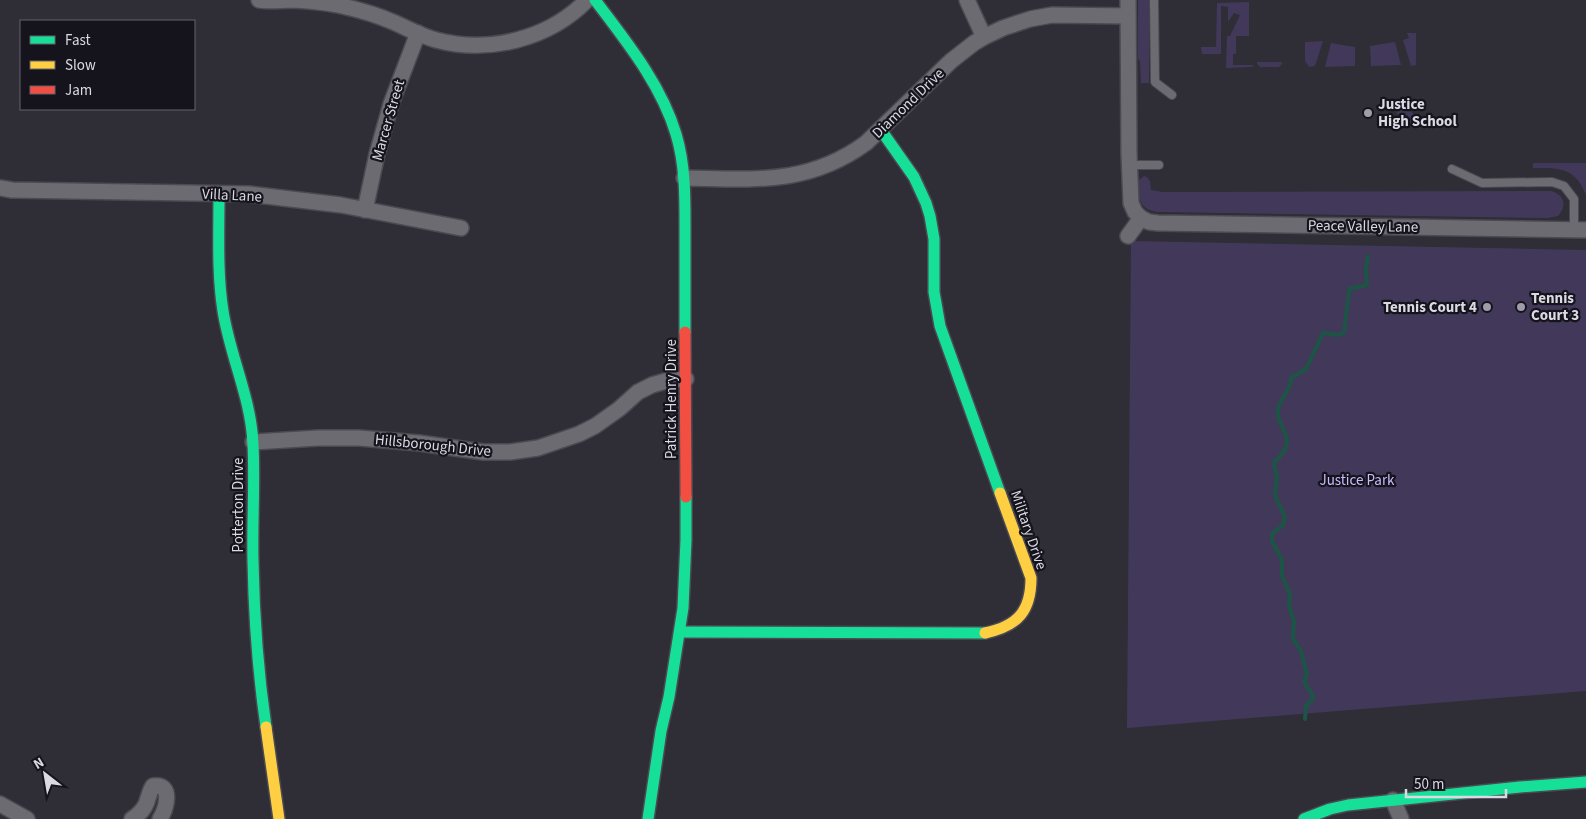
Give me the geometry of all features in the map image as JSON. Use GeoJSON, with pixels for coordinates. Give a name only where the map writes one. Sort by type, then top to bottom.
{"type":"FeatureCollection","features":[{"type":"Feature","properties":{"kind":"street"},"geometry":{"type":"LineString","coordinates":[[259,0],[314,1],[341,6],[383,18],[434,40],[454,44],[479,45],[501,44],[525,38],[545,30],[580,8],[587,0]]}},
{"type":"Feature","properties":{"kind":"street","name":"Patrick Henry Drive"},"geometry":{"type":"LineString","coordinates":[[595,0],[648,74],[663,101],[671,119],[681,154],[684,178],[686,227],[686,540],[683,608],[648,819]]}},
{"type":"Feature","properties":{"kind":"street"},"geometry":{"type":"LineString","coordinates":[[967,0],[984,37]]}},
{"type":"Feature","properties":{"kind":"street"},"geometry":{"type":"LineString","coordinates":[[1128,0],[1131,203],[1135,212],[1141,218],[1128,236]]}},
{"type":"Feature","properties":{"kind":"street","name":"Diamond Drive"},"geometry":{"type":"LineString","coordinates":[[684,178],[776,178],[805,173],[829,165],[853,152],[881,130],[951,61],[984,37],[1030,19],[1052,15],[1128,16]]}},
{"type":"Feature","properties":{"kind":"street","name":"Marcer Street"},"geometry":{"type":"LineString","coordinates":[[366,210],[377,154],[391,104],[418,33]]}},
{"type":"Feature","properties":{"kind":"street","name":"Military Drive"},"geometry":{"type":"LineString","coordinates":[[680,632],[997,632],[1019,619],[1030,600],[1031,578],[940,326],[934,293],[935,256],[933,230],[928,210],[920,187],[910,168],[881,130]]}},
{"type":"Feature","properties":{"kind":"street","name":"Villa Lane"},"geometry":{"type":"LineString","coordinates":[[0,188],[12,190],[249,194],[317,202],[461,228]]}},
{"type":"Feature","properties":{"kind":"street","name":"Potterton Drive"},"geometry":{"type":"LineString","coordinates":[[220,194],[219,262],[223,311],[232,351],[244,390],[253,442],[255,633],[260,684],[279,819]]}},
{"type":"Feature","properties":{"kind":"street","name":"Peace Valley Lane"},"geometry":{"type":"LineString","coordinates":[[1141,218],[1149,222],[1158,223],[1580,230]]}},
{"type":"Feature","properties":{"kind":"street","name":"Hillsborough Drive"},"geometry":{"type":"LineString","coordinates":[[253,442],[318,438],[359,438],[418,443],[483,452],[510,452],[538,448],[579,434],[595,426],[619,409],[638,392],[652,385],[669,380],[686,379]]}},
{"type":"Feature","properties":{"kind":"street"},"geometry":{"type":"LineString","coordinates":[[1304,819],[1330,809],[1348,805],[1586,782]]}},
{"type":"Feature","properties":{"kind":"street"},"geometry":{"type":"LineString","coordinates":[[132,819],[145,808],[150,790],[153,786],[158,785],[167,794],[166,809],[160,819]]}},
{"type":"Feature","properties":{"kind":"street"},"geometry":{"type":"LineString","coordinates":[[1393,800],[1401,819]]}},
{"type":"Feature","properties":{"kind":"street"},"geometry":{"type":"LineString","coordinates":[[0,804],[27,819]]}},
{"type":"Feature","properties":{"kind":"lane"},"geometry":{"type":"LineString","coordinates":[[1154,0],[1155,82],[1172,95]]}},
{"type":"Feature","properties":{"kind":"lane"},"geometry":{"type":"LineString","coordinates":[[1129,165],[1159,165]]}},
{"type":"Feature","properties":{"kind":"lane"},"geometry":{"type":"LineString","coordinates":[[1452,169],[1482,183],[1552,182],[1564,186],[1574,199],[1580,230]]}},
{"type":"Feature","properties":{"kind":"green space"},"geometry":{"type":"Polygon","coordinates":[[[1138,0],[1149,0],[1149,83],[1141,83],[1140,61],[1138,59],[1138,0]]]}},
{"type":"Feature","properties":{"kind":"green space"},"geometry":{"type":"Polygon","coordinates":[[[1249,2],[1249,36],[1236,36],[1236,54],[1233,54],[1233,65],[1254,65],[1252,67],[1226,68],[1227,36],[1230,36],[1240,15],[1234,13],[1228,22],[1228,7],[1221,6],[1221,54],[1202,54],[1201,47],[1216,47],[1217,3],[1249,2]]]}},
{"type":"Feature","properties":{"kind":"green space"},"geometry":{"type":"Polygon","coordinates":[[[1407,33],[1416,33],[1416,65],[1411,66],[1403,40],[1409,38],[1407,33]]]}},
{"type":"Feature","properties":{"kind":"green space"},"geometry":{"type":"Polygon","coordinates":[[[1323,41],[1315,66],[1309,67],[1305,61],[1305,42],[1323,41]]]}},
{"type":"Feature","properties":{"kind":"green space"},"geometry":{"type":"Polygon","coordinates":[[[1395,42],[1401,65],[1371,66],[1370,46],[1395,42]]]}},
{"type":"Feature","properties":{"kind":"green space"},"geometry":{"type":"Polygon","coordinates":[[[1331,43],[1355,47],[1355,66],[1325,67],[1331,43]]]}},
{"type":"Feature","properties":{"kind":"green space"},"geometry":{"type":"Polygon","coordinates":[[[1257,62],[1282,62],[1282,64],[1279,67],[1260,67],[1257,62]]]}},
{"type":"Feature","properties":{"kind":"green space"},"geometry":{"type":"Polygon","coordinates":[[[1398,103],[1401,103],[1416,116],[1417,124],[1408,126],[1408,115],[1397,114],[1398,103]]]}},
{"type":"Feature","properties":{"kind":"green space"},"geometry":{"type":"Polygon","coordinates":[[[1533,163],[1586,163],[1586,195],[1582,186],[1572,174],[1559,169],[1533,168],[1533,163]]]}},
{"type":"Feature","properties":{"kind":"green space"},"geometry":{"type":"Polygon","coordinates":[[[1144,176],[1150,181],[1151,190],[1162,192],[1551,191],[1562,198],[1563,208],[1558,216],[1548,218],[1158,212],[1146,208],[1139,196],[1139,180],[1144,176]]]}},
{"type":"Feature","properties":{"kind":"green space","name":"Justice Park"},"geometry":{"type":"Polygon","coordinates":[[[1131,241],[1586,250],[1586,691],[1127,728],[1131,241]]]}},
{"type":"Feature","properties":{"kind":"waterway"},"geometry":{"type":"LineString","coordinates":[[1305,719],[1306,706],[1313,699],[1304,682],[1307,675],[1301,651],[1293,639],[1294,621],[1289,606],[1290,594],[1282,576],[1282,560],[1272,541],[1272,534],[1283,525],[1285,517],[1275,495],[1277,478],[1274,463],[1284,451],[1287,442],[1279,420],[1278,410],[1289,388],[1291,378],[1306,369],[1323,333],[1339,335],[1345,331],[1349,289],[1367,285],[1366,269],[1368,256]]}},
{"type":"Feature","properties":{"kind":"traffic: fast"},"geometry":{"type":"LineString","coordinates":[[595,0],[652,80],[676,134],[682,159],[684,184],[685,332]]}},
{"type":"Feature","properties":{"kind":"traffic: fast"},"geometry":{"type":"LineString","coordinates":[[881,130],[914,177],[926,203],[934,239],[934,292],[940,326],[1000,493]]}},
{"type":"Feature","properties":{"kind":"traffic: fast"},"geometry":{"type":"LineString","coordinates":[[219,194],[221,297],[226,328],[248,410],[253,444],[254,603],[266,727]]}},
{"type":"Feature","properties":{"kind":"traffic: fast"},"geometry":{"type":"LineString","coordinates":[[648,819],[661,731],[669,697],[683,608],[686,497]]}},
{"type":"Feature","properties":{"kind":"traffic: fast"},"geometry":{"type":"LineString","coordinates":[[680,632],[985,633]]}},
{"type":"Feature","properties":{"kind":"traffic: fast"},"geometry":{"type":"LineString","coordinates":[[1304,819],[1330,809],[1348,805],[1586,782]]}},
{"type":"Feature","properties":{"kind":"traffic: slow"},"geometry":{"type":"LineString","coordinates":[[985,633],[1006,626],[1014,621],[1025,608],[1030,590],[1031,578],[1000,493]]}},
{"type":"Feature","properties":{"kind":"traffic: slow"},"geometry":{"type":"LineString","coordinates":[[266,727],[279,819]]}},
{"type":"Feature","properties":{"kind":"traffic: jam"},"geometry":{"type":"LineString","coordinates":[[685,332],[686,497]]}},
{"type":"Feature","properties":{"kind":"place","name":"Justice High School"},"geometry":{"type":"Point","coordinates":[1368,113]}},
{"type":"Feature","properties":{"kind":"place","name":"Tennis Court 4"},"geometry":{"type":"Point","coordinates":[1487,307]}},
{"type":"Feature","properties":{"kind":"place","name":"Tennis Court 3"},"geometry":{"type":"Point","coordinates":[1521,307]}}]}
